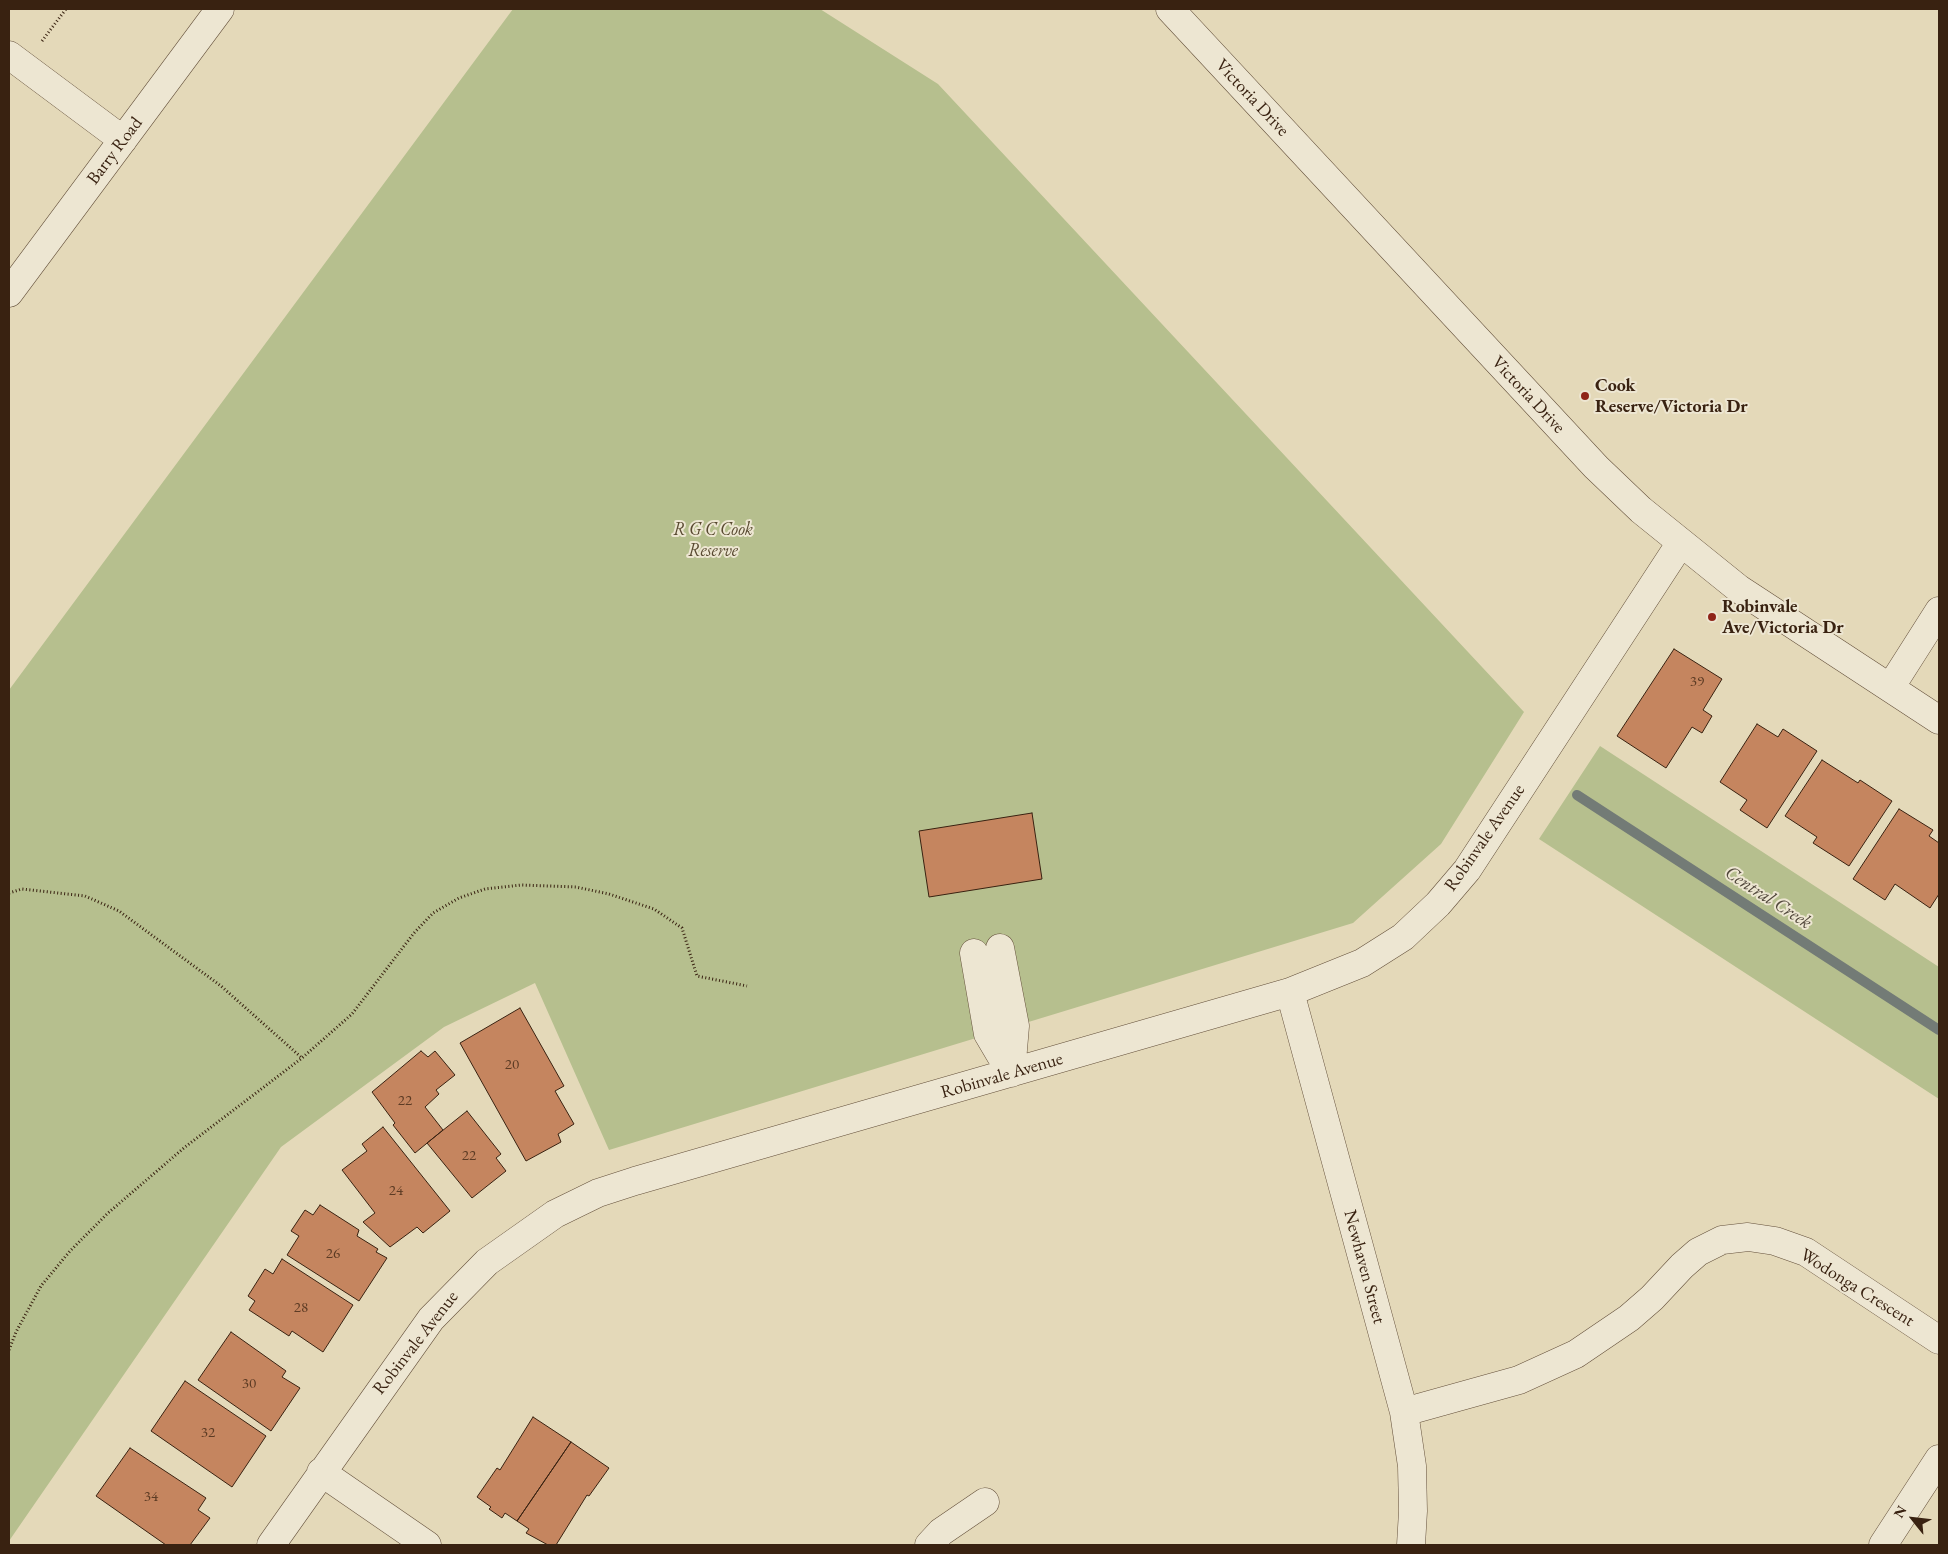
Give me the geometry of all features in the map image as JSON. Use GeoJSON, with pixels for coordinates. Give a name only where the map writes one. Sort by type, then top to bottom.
{"type":"FeatureCollection","features":[{"type":"Feature","properties":{"kind":"street","name":"Barry Road"},"geometry":{"type":"LineString","coordinates":[[9,293],[220,9]]}},
{"type":"Feature","properties":{"kind":"street","name":"Victoria Drive"},"geometry":{"type":"LineString","coordinates":[[1170,9],[1596,467],[1680,544],[1739,589],[1939,720]]}},
{"type":"Feature","properties":{"kind":"street"},"geometry":{"type":"LineString","coordinates":[[9,55],[123,140]]}},
{"type":"Feature","properties":{"kind":"street","name":"Robinvale Avenue"},"geometry":{"type":"LineString","coordinates":[[271,1545],[430,1319],[487,1262],[555,1214],[598,1193],[635,1181],[1290,992],[1362,963],[1403,937],[1438,904],[1466,870],[1680,544]]}},
{"type":"Feature","properties":{"kind":"street"},"geometry":{"type":"LineString","coordinates":[[1890,688],[1939,611]]}},
{"type":"Feature","properties":{"kind":"street"},"geometry":{"type":"LineString","coordinates":[[1000,948],[1015,1026],[1010,1073]]}},
{"type":"Feature","properties":{"kind":"street"},"geometry":{"type":"LineString","coordinates":[[974,953],[988,1034],[1010,1073]]}},
{"type":"Feature","properties":{"kind":"street","name":"Newhaven Street"},"geometry":{"type":"LineString","coordinates":[[1290,992],[1404,1412],[1412,1466],[1413,1511],[1411,1545]]}},
{"type":"Feature","properties":{"kind":"street","name":"Wodonga Crescent"},"geometry":{"type":"LineString","coordinates":[[1404,1412],[1519,1380],[1576,1354],[1629,1318],[1698,1252],[1722,1240],[1748,1237],[1775,1241],[1806,1252],[1939,1340]]}},
{"type":"Feature","properties":{"kind":"street"},"geometry":{"type":"LineString","coordinates":[[1883,1545],[1939,1459]]}},
{"type":"Feature","properties":{"kind":"street"},"geometry":{"type":"LineString","coordinates":[[321,1472],[427,1545]]}},
{"type":"Feature","properties":{"kind":"street"},"geometry":{"type":"LineString","coordinates":[[929,1545],[941,1532],[985,1502]]}},
{"type":"Feature","properties":{"kind":"path"},"geometry":{"type":"LineString","coordinates":[[9,1350],[16,1332],[41,1286],[70,1251],[108,1213],[185,1147],[302,1058],[352,1014],[414,933],[433,913],[459,898],[485,889],[521,885],[576,887],[609,894],[654,909],[682,928],[697,976],[747,986]]}},
{"type":"Feature","properties":{"kind":"path"},"geometry":{"type":"LineString","coordinates":[[9,893],[22,889],[85,896],[119,911],[221,986],[302,1058]]}},
{"type":"Feature","properties":{"kind":"green space","name":"R G C Cook Reserve"},"geometry":{"type":"Polygon","coordinates":[[[513,9],[820,9],[938,84],[1524,712],[1441,844],[1353,923],[609,1150],[535,983],[444,1027],[281,1147],[9,1541],[9,690],[513,9]]]}},
{"type":"Feature","properties":{"kind":"green space"},"geometry":{"type":"Polygon","coordinates":[[[1600,746],[1939,967],[1939,1099],[1539,839],[1600,746]]]}},
{"type":"Feature","properties":{"kind":"building"},"geometry":{"type":"Polygon","coordinates":[[[1674,649],[1722,679],[1703,710],[1712,716],[1702,733],[1692,727],[1666,768],[1617,736],[1674,649]]]}},
{"type":"Feature","properties":{"kind":"building"},"geometry":{"type":"Polygon","coordinates":[[[1757,724],[1778,737],[1783,729],[1817,751],[1767,828],[1740,810],[1747,800],[1720,782],[1757,724]]]}},
{"type":"Feature","properties":{"kind":"building"},"geometry":{"type":"Polygon","coordinates":[[[1822,760],[1858,783],[1860,780],[1892,801],[1849,866],[1813,843],[1817,837],[1785,816],[1822,760]]]}},
{"type":"Feature","properties":{"kind":"building"},"geometry":{"type":"Polygon","coordinates":[[[1899,809],[1933,830],[1929,836],[1939,843],[1939,894],[1930,908],[1895,884],[1885,900],[1853,879],[1899,809]]]}},
{"type":"Feature","properties":{"kind":"building"},"geometry":{"type":"Polygon","coordinates":[[[1032,813],[1042,879],[929,897],[919,831],[1032,813]]]}},
{"type":"Feature","properties":{"kind":"building"},"geometry":{"type":"Polygon","coordinates":[[[520,1008],[564,1086],[555,1091],[574,1124],[558,1134],[561,1142],[526,1161],[460,1043],[520,1008]]]}},
{"type":"Feature","properties":{"kind":"building"},"geometry":{"type":"Polygon","coordinates":[[[421,1051],[428,1057],[435,1051],[455,1075],[436,1090],[439,1094],[425,1107],[443,1130],[415,1153],[393,1125],[395,1123],[372,1092],[421,1051]]]}},
{"type":"Feature","properties":{"kind":"building"},"geometry":{"type":"Polygon","coordinates":[[[467,1111],[501,1154],[496,1158],[506,1171],[472,1198],[427,1143],[467,1111]]]}},
{"type":"Feature","properties":{"kind":"building"},"geometry":{"type":"Polygon","coordinates":[[[383,1127],[450,1211],[423,1233],[417,1227],[390,1247],[363,1222],[375,1213],[342,1170],[367,1151],[362,1144],[383,1127]]]}},
{"type":"Feature","properties":{"kind":"building"},"geometry":{"type":"Polygon","coordinates":[[[320,1205],[359,1230],[357,1236],[378,1249],[376,1252],[387,1258],[359,1301],[287,1255],[299,1236],[291,1231],[305,1210],[313,1215],[320,1205]]]}},
{"type":"Feature","properties":{"kind":"building"},"geometry":{"type":"Polygon","coordinates":[[[282,1259],[353,1305],[323,1352],[292,1331],[289,1336],[249,1310],[255,1301],[248,1296],[265,1269],[273,1274],[282,1259]]]}},
{"type":"Feature","properties":{"kind":"building"},"geometry":{"type":"Polygon","coordinates":[[[231,1332],[286,1371],[282,1377],[300,1388],[271,1431],[198,1380],[231,1332]]]}},
{"type":"Feature","properties":{"kind":"building"},"geometry":{"type":"Polygon","coordinates":[[[185,1381],[266,1436],[232,1487],[151,1431],[185,1381]]]}},
{"type":"Feature","properties":{"kind":"building"},"geometry":{"type":"Polygon","coordinates":[[[533,1417],[571,1442],[517,1521],[505,1513],[502,1518],[477,1497],[497,1468],[500,1470],[533,1417]]]}},
{"type":"Feature","properties":{"kind":"building"},"geometry":{"type":"Polygon","coordinates":[[[571,1442],[609,1468],[589,1496],[587,1495],[556,1545],[548,1545],[526,1533],[529,1529],[517,1521],[571,1442]]]}},
{"type":"Feature","properties":{"kind":"building"},"geometry":{"type":"Polygon","coordinates":[[[130,1448],[206,1498],[198,1510],[210,1518],[190,1545],[166,1545],[96,1496],[130,1448]]]}},
{"type":"Feature","properties":{"kind":"waterway","name":"Central Creek"},"geometry":{"type":"LineString","coordinates":[[1577,795],[1939,1030]]}},
{"type":"Feature","properties":{"kind":"place","name":"Cook Reserve/Victoria Dr"},"geometry":{"type":"Point","coordinates":[1585,396]}},
{"type":"Feature","properties":{"kind":"place","name":"Robinvale Ave/Victoria Dr"},"geometry":{"type":"Point","coordinates":[1712,617]}}]}
